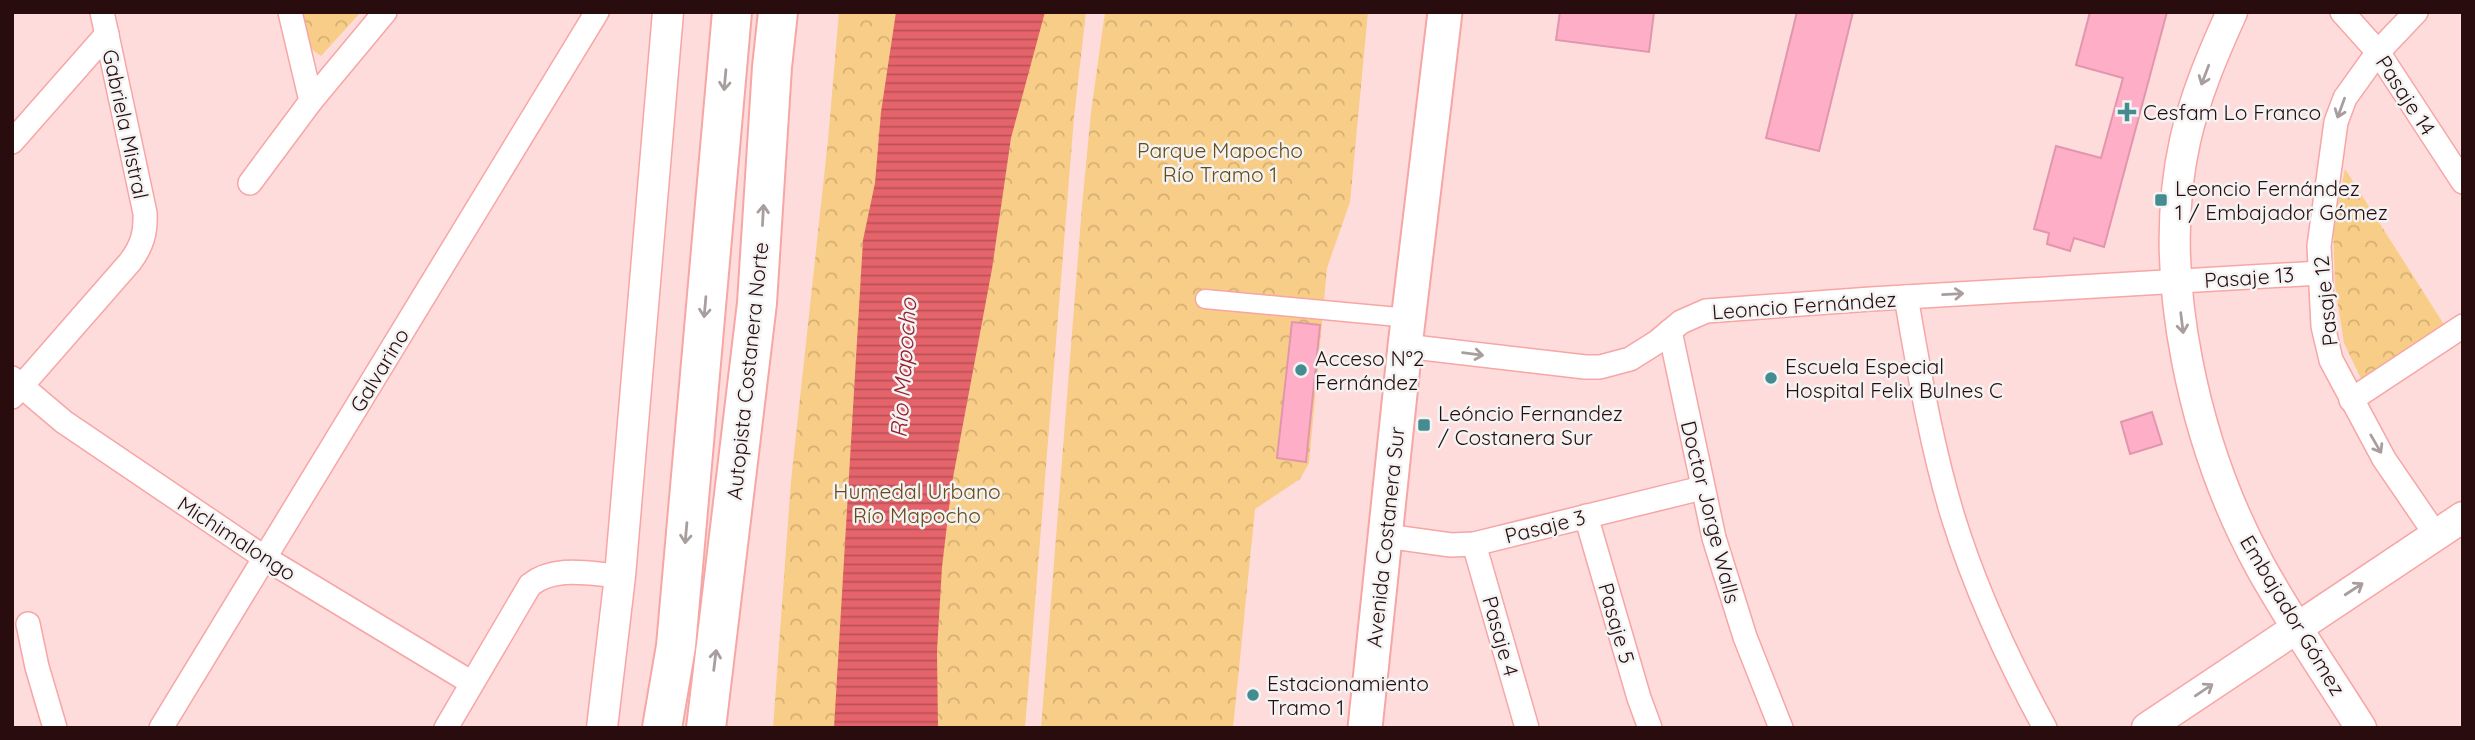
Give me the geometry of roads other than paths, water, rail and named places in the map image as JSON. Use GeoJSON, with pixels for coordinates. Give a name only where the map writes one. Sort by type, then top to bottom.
{"type":"FeatureCollection","features":[{"type":"Feature","properties":{"kind":"highway"},"geometry":{"type":"LineString","coordinates":[[662,728],[676,646],[732,12]]}},
{"type":"Feature","properties":{"kind":"highway","name":"Autopista Costanera Norte"},"geometry":{"type":"LineString","coordinates":[[706,728],[757,303],[778,12]]}},
{"type":"Feature","properties":{"kind":"main road","name":"Avenida Costanera Sur"},"geometry":{"type":"LineString","coordinates":[[1365,728],[1407,332],[1445,12]]}},
{"type":"Feature","properties":{"kind":"street"},"geometry":{"type":"LineString","coordinates":[[290,12],[311,101]]}},
{"type":"Feature","properties":{"kind":"street"},"geometry":{"type":"LineString","coordinates":[[250,183],[311,101],[385,12]]}},
{"type":"Feature","properties":{"kind":"street","name":"Galvarino"},"geometry":{"type":"LineString","coordinates":[[161,728],[597,12]]}},
{"type":"Feature","properties":{"kind":"street"},"geometry":{"type":"LineString","coordinates":[[603,728],[620,576],[668,12]]}},
{"type":"Feature","properties":{"kind":"street","name":"Embajador Gómez"},"geometry":{"type":"LineString","coordinates":[[2232,12],[2203,79],[2184,143],[2175,216],[2177,282],[2191,379],[2210,452],[2245,537],[2297,627],[2361,728]]}},
{"type":"Feature","properties":{"kind":"street","name":"Pasaje 14"},"geometry":{"type":"LineString","coordinates":[[2342,12],[2378,52],[2463,182]]}},
{"type":"Feature","properties":{"kind":"street","name":"Pasaje 12"},"geometry":{"type":"LineString","coordinates":[[2416,12],[2378,52],[2344,98],[2336,122],[2322,218],[2320,273],[2323,326],[2337,373],[2390,468],[2436,535]]}},
{"type":"Feature","properties":{"kind":"street"},"geometry":{"type":"LineString","coordinates":[[12,142],[104,23]]}},
{"type":"Feature","properties":{"kind":"street","name":"Gabriela Mistral"},"geometry":{"type":"LineString","coordinates":[[15,387],[130,262],[144,237],[145,213],[104,23]]}},
{"type":"Feature","properties":{"kind":"street","name":"Pasaje 13"},"geometry":{"type":"LineString","coordinates":[[2177,282],[2320,273]]}},
{"type":"Feature","properties":{"kind":"street","name":"Leoncio Fernández"},"geometry":{"type":"LineString","coordinates":[[1407,332],[1585,368],[1630,359],[1687,318],[1706,311],[2177,282]]}},
{"type":"Feature","properties":{"kind":"street"},"geometry":{"type":"LineString","coordinates":[[1906,297],[1937,460],[1953,517],[1995,629],[2045,728]]}},
{"type":"Feature","properties":{"kind":"street"},"geometry":{"type":"LineString","coordinates":[[1205,299],[1407,332]]}},
{"type":"Feature","properties":{"kind":"street"},"geometry":{"type":"LineString","coordinates":[[2351,400],[2463,326]]}},
{"type":"Feature","properties":{"kind":"street","name":"Doctor Jorge Walls"},"geometry":{"type":"LineString","coordinates":[[1670,331],[1702,488],[1728,588],[1763,685],[1782,728]]}},
{"type":"Feature","properties":{"kind":"street","name":"Michimalongo"},"geometry":{"type":"LineString","coordinates":[[15,387],[265,558],[472,683]]}},
{"type":"Feature","properties":{"kind":"street","name":"Pasaje 3"},"geometry":{"type":"LineString","coordinates":[[1385,536],[1451,545],[1474,544],[1702,488]]}},
{"type":"Feature","properties":{"kind":"street","name":"Pasaje 5"},"geometry":{"type":"LineString","coordinates":[[1586,516],[1650,728]]}},
{"type":"Feature","properties":{"kind":"street"},"geometry":{"type":"LineString","coordinates":[[2147,728],[2463,517]]}},
{"type":"Feature","properties":{"kind":"street","name":"Pasaje 4"},"geometry":{"type":"LineString","coordinates":[[1474,544],[1527,728]]}},
{"type":"Feature","properties":{"kind":"street"},"geometry":{"type":"LineString","coordinates":[[446,728],[524,595],[539,578],[556,573],[620,576]]}},
{"type":"Feature","properties":{"kind":"street"},"geometry":{"type":"LineString","coordinates":[[28,624],[55,728]]}},
{"type":"Feature","properties":{"kind":"water","name":"Río Mapocho"},"geometry":{"type":"Polygon","coordinates":[[[896,12],[1045,12],[1011,138],[992,269],[952,483],[942,567],[937,651],[938,728],[834,728],[863,240],[875,183],[881,112],[896,12]]]}},
{"type":"Feature","properties":{"kind":"place","name":"Cesfam Lo Franco"},"geometry":{"type":"Point","coordinates":[2127,112]}},
{"type":"Feature","properties":{"kind":"place","name":"Leoncio Fernández 1 / Embajador Gómez"},"geometry":{"type":"Point","coordinates":[2161,200]}},
{"type":"Feature","properties":{"kind":"place","name":"Acceso N°2 Fernández"},"geometry":{"type":"Point","coordinates":[1301,370]}},
{"type":"Feature","properties":{"kind":"place","name":"Escuela Especial Hospital Felix Bulnes C"},"geometry":{"type":"Point","coordinates":[1771,378]}},
{"type":"Feature","properties":{"kind":"place","name":"Leóncio Fernandez / Costanera Sur"},"geometry":{"type":"Point","coordinates":[1424,425]}},
{"type":"Feature","properties":{"kind":"place","name":"Estacionamiento Tramo 1"},"geometry":{"type":"Point","coordinates":[1253,695]}},
{"type":"Feature","properties":{"kind":"park label","name":"Parque Mapocho Río Tramo 1"},"geometry":{"type":"Point","coordinates":[1220,162]}},
{"type":"Feature","properties":{"kind":"park label","name":"Humedal Urbano Río Mapocho"},"geometry":{"type":"Point","coordinates":[917,503]}}]}
